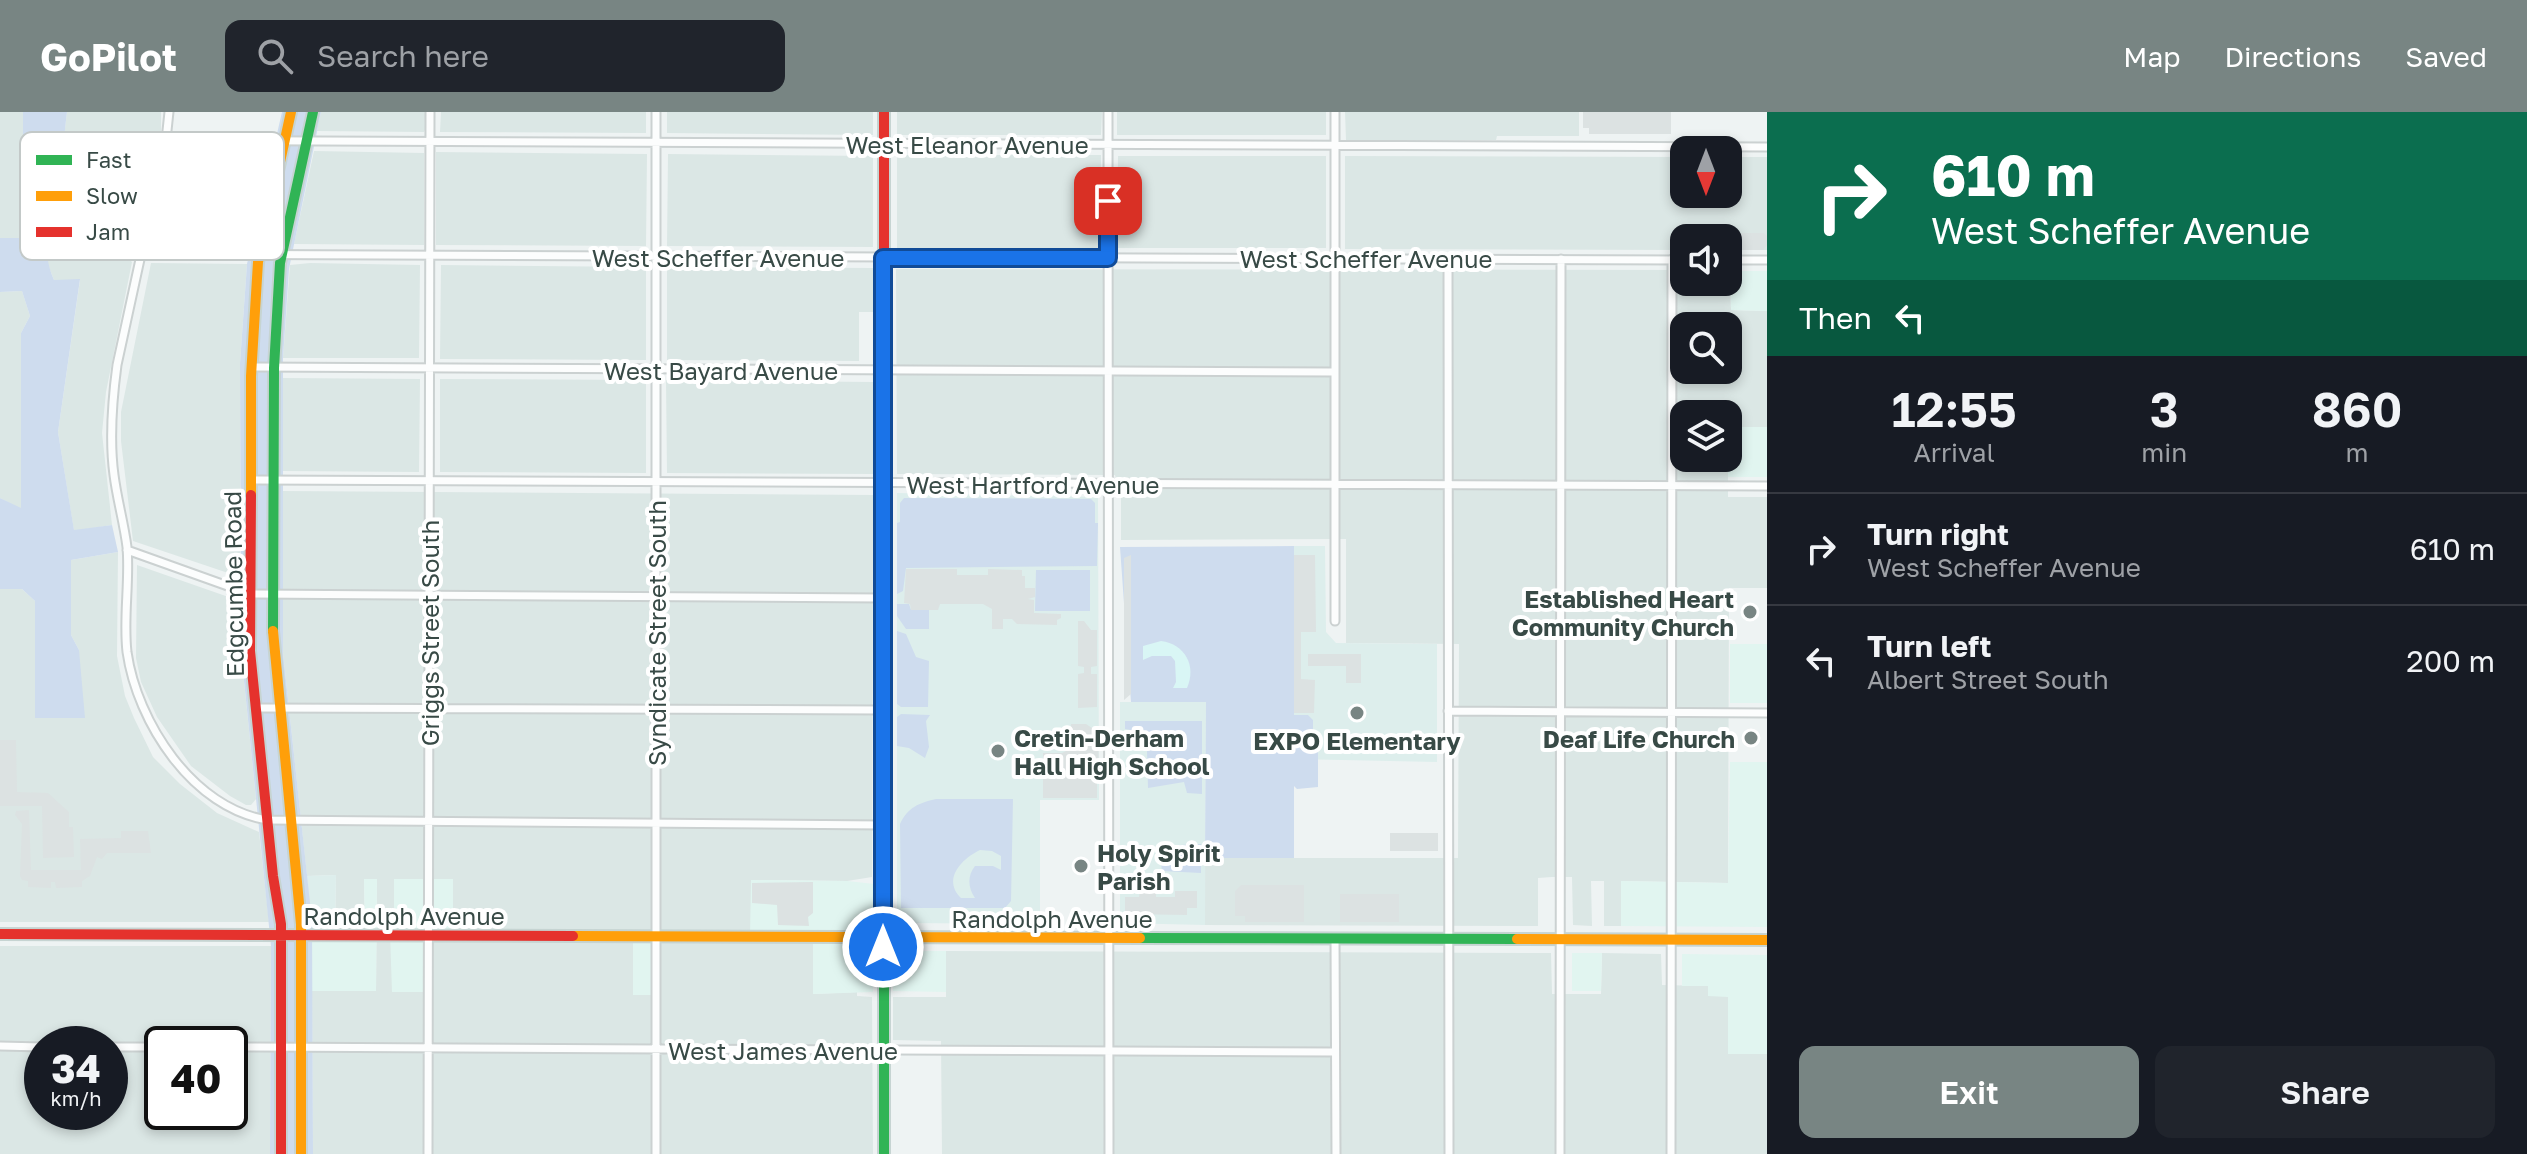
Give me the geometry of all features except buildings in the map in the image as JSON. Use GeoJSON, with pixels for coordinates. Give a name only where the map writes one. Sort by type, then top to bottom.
{"type":"FeatureCollection","features":[{"type":"Feature","properties":{"kind":"street"},"geometry":{"type":"LineString","coordinates":[[167,132],[169,112]]}},
{"type":"Feature","properties":{"kind":"street","name":"Edgcumbe Road"},"geometry":{"type":"LineString","coordinates":[[284,146],[291,112]]}},
{"type":"Feature","properties":{"kind":"street","name":"Edgcumbe Road"},"geometry":{"type":"LineString","coordinates":[[284,245],[313,112]]}},
{"type":"Feature","properties":{"kind":"street","name":"Griggs Street South"},"geometry":{"type":"LineString","coordinates":[[428,1154],[430,112]]}},
{"type":"Feature","properties":{"kind":"street","name":"Syndicate Street South"},"geometry":{"type":"LineString","coordinates":[[656,112],[656,1154]]}},
{"type":"Feature","properties":{"kind":"street"},"geometry":{"type":"LineString","coordinates":[[884,112],[884,1154]]}},
{"type":"Feature","properties":{"kind":"street"},"geometry":{"type":"LineString","coordinates":[[1108,112],[1109,1154]]}},
{"type":"Feature","properties":{"kind":"street"},"geometry":{"type":"LineString","coordinates":[[1335,112],[1335,621]]}},
{"type":"Feature","properties":{"kind":"street","name":"West Eleanor Avenue"},"geometry":{"type":"LineString","coordinates":[[285,142],[1767,147]]}},
{"type":"Feature","properties":{"kind":"street","name":"West Scheffer Avenue"},"geometry":{"type":"LineString","coordinates":[[284,254],[1670,259]]}},
{"type":"Feature","properties":{"kind":"street"},"geometry":{"type":"LineString","coordinates":[[1448,259],[1449,1154]]}},
{"type":"Feature","properties":{"kind":"street"},"geometry":{"type":"LineString","coordinates":[[1560,1154],[1561,259]]}},
{"type":"Feature","properties":{"kind":"street"},"geometry":{"type":"LineString","coordinates":[[140,260],[117,365],[111,421],[114,476],[127,550],[127,649],[135,689],[153,729],[175,761],[205,789],[253,818],[268,820],[883,825]]}},
{"type":"Feature","properties":{"kind":"street","name":"Edgcumbe Road"},"geometry":{"type":"LineString","coordinates":[[260,260],[252,367],[250,651],[281,935],[281,1154]]}},
{"type":"Feature","properties":{"kind":"street","name":"Edgcumbe Road"},"geometry":{"type":"LineString","coordinates":[[282,260],[274,368],[273,650],[301,935],[301,1154]]}},
{"type":"Feature","properties":{"kind":"street"},"geometry":{"type":"LineString","coordinates":[[1742,260],[1767,260]]}},
{"type":"Feature","properties":{"kind":"street"},"geometry":{"type":"LineString","coordinates":[[1671,1154],[1672,296]]}},
{"type":"Feature","properties":{"kind":"street","name":"West Bayard Avenue"},"geometry":{"type":"LineString","coordinates":[[252,367],[1335,372]]}},
{"type":"Feature","properties":{"kind":"street","name":"West Hartford Avenue"},"geometry":{"type":"LineString","coordinates":[[251,480],[1767,486]]}},
{"type":"Feature","properties":{"kind":"street"},"geometry":{"type":"LineString","coordinates":[[127,550],[250,594],[883,598]]}},
{"type":"Feature","properties":{"kind":"street"},"geometry":{"type":"LineString","coordinates":[[257,708],[883,710]]}},
{"type":"Feature","properties":{"kind":"street"},"geometry":{"type":"LineString","coordinates":[[1448,711],[1767,713]]}},
{"type":"Feature","properties":{"kind":"street","name":"Randolph Avenue"},"geometry":{"type":"LineString","coordinates":[[0,934],[1767,940]]}},
{"type":"Feature","properties":{"kind":"street"},"geometry":{"type":"LineString","coordinates":[[1335,938],[1336,1154]]}},
{"type":"Feature","properties":{"kind":"street"},"geometry":{"type":"LineString","coordinates":[[0,1046],[24,1047]]}},
{"type":"Feature","properties":{"kind":"street","name":"West James Avenue"},"geometry":{"type":"LineString","coordinates":[[248,1047],[1335,1052]]}},
{"type":"Feature","properties":{"kind":"shaded area"},"geometry":{"type":"Polygon","coordinates":[[[0,112],[23,112],[23,132],[20,132],[20,238],[0,238],[0,112]]]}},
{"type":"Feature","properties":{"kind":"shaded area"},"geometry":{"type":"Polygon","coordinates":[[[23,112],[67,112],[65,132],[23,132],[23,112]]]}},
{"type":"Feature","properties":{"kind":"shaded area"},"geometry":{"type":"Polygon","coordinates":[[[67,112],[161,112],[160,132],[65,132],[67,112]]]}},
{"type":"Feature","properties":{"kind":"shaded area"},"geometry":{"type":"Polygon","coordinates":[[[282,112],[321,112],[289,269],[283,358],[283,653],[312,921],[313,1154],[270,1154],[271,946],[241,651],[240,363],[248,260],[284,260],[284,132],[277,132],[282,112]]]}},
{"type":"Feature","properties":{"kind":"shaded area"},"geometry":{"type":"Polygon","coordinates":[[[321,112],[425,112],[425,130],[317,131],[321,112]]]}},
{"type":"Feature","properties":{"kind":"shaded area"},"geometry":{"type":"Polygon","coordinates":[[[441,112],[646,112],[646,133],[440,132],[441,112]]]}},
{"type":"Feature","properties":{"kind":"shaded area"},"geometry":{"type":"Polygon","coordinates":[[[667,112],[873,112],[873,135],[667,133],[667,112]]]}},
{"type":"Feature","properties":{"kind":"shaded area"},"geometry":{"type":"Polygon","coordinates":[[[897,112],[1102,112],[1101,135],[897,135],[897,112]]]}},
{"type":"Feature","properties":{"kind":"shaded area"},"geometry":{"type":"Polygon","coordinates":[[[1117,112],[1326,112],[1326,135],[1117,135],[1117,112]]]}},
{"type":"Feature","properties":{"kind":"shaded area"},"geometry":{"type":"Polygon","coordinates":[[[1345,112],[1579,112],[1579,136],[1497,136],[1496,140],[1346,140],[1345,112]]]}},
{"type":"Feature","properties":{"kind":"shaded area"},"geometry":{"type":"Polygon","coordinates":[[[1583,112],[1671,112],[1671,134],[1589,134],[1589,128],[1583,128],[1583,112]]]}},
{"type":"Feature","properties":{"kind":"shaded area"},"geometry":{"type":"Polygon","coordinates":[[[314,151],[424,153],[424,245],[294,244],[314,151]]]}},
{"type":"Feature","properties":{"kind":"shaded area"},"geometry":{"type":"Polygon","coordinates":[[[436,152],[647,154],[646,246],[436,245],[436,152]]]}},
{"type":"Feature","properties":{"kind":"shaded area"},"geometry":{"type":"Polygon","coordinates":[[[668,154],[873,156],[873,247],[667,246],[668,154]]]}},
{"type":"Feature","properties":{"kind":"shaded area"},"geometry":{"type":"Polygon","coordinates":[[[897,155],[1101,155],[1100,248],[897,248],[897,155]]]}},
{"type":"Feature","properties":{"kind":"shaded area"},"geometry":{"type":"Polygon","coordinates":[[[1118,156],[1326,156],[1326,248],[1117,248],[1118,156]]]}},
{"type":"Feature","properties":{"kind":"shaded area"},"geometry":{"type":"Polygon","coordinates":[[[1345,156],[1670,157],[1670,208],[1742,208],[1742,157],[1767,157],[1767,250],[1742,250],[1742,224],[1670,224],[1670,250],[1345,249],[1345,156]]]}},
{"type":"Feature","properties":{"kind":"shaded area"},"geometry":{"type":"Polygon","coordinates":[[[1742,233],[1764,233],[1767,245],[1763,250],[1742,250],[1742,233]]]}},
{"type":"Feature","properties":{"kind":"shaded area"},"geometry":{"type":"Polygon","coordinates":[[[0,238],[20,238],[20,260],[48,260],[54,280],[80,279],[58,432],[74,530],[112,525],[118,552],[71,560],[71,635],[79,650],[85,718],[35,718],[35,601],[22,589],[0,589],[0,498],[21,508],[21,333],[30,316],[22,291],[0,292],[0,238]]]}},
{"type":"Feature","properties":{"kind":"shaded area"},"geometry":{"type":"Polygon","coordinates":[[[46,260],[132,262],[106,392],[102,433],[112,525],[74,531],[58,432],[80,280],[54,280],[46,260]]]}},
{"type":"Feature","properties":{"kind":"shaded area"},"geometry":{"type":"Polygon","coordinates":[[[151,263],[247,264],[240,363],[240,577],[133,541],[121,441],[121,412],[151,263]]]}},
{"type":"Feature","properties":{"kind":"shaded area"},"geometry":{"type":"Polygon","coordinates":[[[290,265],[420,265],[419,358],[283,358],[290,265]]]}},
{"type":"Feature","properties":{"kind":"shaded area"},"geometry":{"type":"Polygon","coordinates":[[[441,265],[646,267],[646,360],[440,359],[441,265]]]}},
{"type":"Feature","properties":{"kind":"shaded area"},"geometry":{"type":"Polygon","coordinates":[[[667,267],[873,268],[873,312],[859,312],[859,361],[667,360],[667,267]]]}},
{"type":"Feature","properties":{"kind":"shaded area"},"geometry":{"type":"Polygon","coordinates":[[[896,269],[1670,270],[1670,296],[1731,296],[1731,310],[1767,311],[1767,427],[1742,427],[1742,400],[1670,400],[1670,472],[1728,472],[1728,497],[1767,497],[1767,588],[1729,588],[1728,883],[1621,881],[1621,926],[1604,926],[1604,881],[1591,881],[1592,926],[1573,925],[1572,877],[1538,878],[1538,926],[1205,925],[1205,858],[1458,858],[1459,644],[1346,643],[1346,539],[1121,540],[1121,496],[1115,475],[897,474],[896,269]]]}},
{"type":"Feature","properties":{"kind":"shaded area"},"geometry":{"type":"Polygon","coordinates":[[[1742,271],[1767,271],[1767,311],[1731,310],[1731,296],[1742,296],[1742,271]]]}},
{"type":"Feature","properties":{"kind":"shaded area"},"geometry":{"type":"Polygon","coordinates":[[[22,291],[30,316],[21,333],[21,509],[0,498],[0,292],[22,291]]]}},
{"type":"Feature","properties":{"kind":"shaded area"},"geometry":{"type":"Polygon","coordinates":[[[283,378],[420,379],[419,472],[282,471],[283,378]]]}},
{"type":"Feature","properties":{"kind":"shaded area"},"geometry":{"type":"Polygon","coordinates":[[[440,379],[646,380],[646,473],[440,472],[440,379]]]}},
{"type":"Feature","properties":{"kind":"shaded area"},"geometry":{"type":"Polygon","coordinates":[[[666,380],[873,382],[873,474],[667,473],[666,380]]]}},
{"type":"Feature","properties":{"kind":"shaded area"},"geometry":{"type":"Polygon","coordinates":[[[1742,427],[1767,427],[1767,477],[1728,477],[1728,472],[1742,472],[1742,427]]]}},
{"type":"Feature","properties":{"kind":"shaded area"},"geometry":{"type":"Polygon","coordinates":[[[282,491],[873,495],[872,877],[847,881],[751,880],[813,935],[814,994],[857,992],[857,996],[872,997],[873,1154],[313,1154],[312,991],[376,990],[377,880],[364,880],[365,933],[335,933],[336,875],[307,876],[283,653],[282,491]],[[394,879],[394,933],[428,935],[453,879],[394,879]]]}},
{"type":"Feature","properties":{"kind":"shaded area","name":"Cretin-Derham Hall High School"},"geometry":{"type":"Polygon","coordinates":[[[897,493],[1098,497],[1099,800],[1040,800],[1040,924],[897,923],[897,493]]]}},
{"type":"Feature","properties":{"kind":"shaded area"},"geometry":{"type":"Polygon","coordinates":[[[904,498],[1091,499],[1095,503],[1095,523],[1098,523],[1097,566],[906,568],[903,591],[897,594],[897,523],[900,522],[900,503],[904,498]]]}},
{"type":"Feature","properties":{"kind":"shaded area"},"geometry":{"type":"Polygon","coordinates":[[[1294,546],[1325,546],[1326,632],[1336,643],[1437,644],[1437,762],[1294,759],[1294,546]]]}},
{"type":"Feature","properties":{"kind":"shaded area"},"geometry":{"type":"Polygon","coordinates":[[[1294,546],[1294,715],[1308,715],[1313,720],[1313,747],[1318,749],[1318,787],[1297,789],[1294,786],[1294,858],[1205,858],[1206,702],[1131,702],[1120,547],[1294,546]]]}},
{"type":"Feature","properties":{"kind":"shaded area"},"geometry":{"type":"Polygon","coordinates":[[[118,552],[117,656],[125,696],[153,757],[180,784],[217,813],[259,832],[269,922],[0,922],[0,589],[22,589],[35,601],[36,718],[79,650],[71,635],[71,560],[118,552]]]}},
{"type":"Feature","properties":{"kind":"shaded area"},"geometry":{"type":"Polygon","coordinates":[[[1131,555],[1131,694],[1124,700],[1124,558],[1131,555]]]}},
{"type":"Feature","properties":{"kind":"shaded area"},"geometry":{"type":"Polygon","coordinates":[[[1294,555],[1315,555],[1316,632],[1301,632],[1301,679],[1315,680],[1314,713],[1294,713],[1294,555]]]}},
{"type":"Feature","properties":{"kind":"shaded area"},"geometry":{"type":"Polygon","coordinates":[[[137,565],[240,601],[241,651],[256,799],[251,805],[230,796],[191,766],[157,717],[141,682],[136,658],[137,565]]]}},
{"type":"Feature","properties":{"kind":"shaded area"},"geometry":{"type":"Polygon","coordinates":[[[906,569],[957,569],[957,575],[988,575],[988,569],[1022,570],[1025,588],[1035,588],[1035,597],[1028,599],[1034,600],[1034,613],[1061,614],[1061,618],[1057,620],[1057,625],[1017,624],[1012,619],[1003,619],[1003,629],[992,629],[992,609],[983,604],[940,604],[938,610],[911,610],[910,604],[904,603],[906,569]]]}},
{"type":"Feature","properties":{"kind":"shaded area"},"geometry":{"type":"Polygon","coordinates":[[[1036,570],[1090,570],[1090,611],[1035,611],[1036,570]]]}},
{"type":"Feature","properties":{"kind":"shaded area"},"geometry":{"type":"Polygon","coordinates":[[[897,604],[909,604],[911,610],[929,610],[929,629],[906,629],[897,616],[897,604]]]}},
{"type":"Feature","properties":{"kind":"shaded area"},"geometry":{"type":"Polygon","coordinates":[[[1078,621],[1084,621],[1091,630],[1097,630],[1097,666],[1091,667],[1091,674],[1097,674],[1097,707],[1078,708],[1078,674],[1084,673],[1084,667],[1078,666],[1078,621]]]}},
{"type":"Feature","properties":{"kind":"shaded area"},"geometry":{"type":"Polygon","coordinates":[[[897,631],[906,634],[916,657],[929,661],[928,707],[901,707],[897,704],[897,631]]]}},
{"type":"Feature","properties":{"kind":"shaded area"},"geometry":{"type":"Polygon","coordinates":[[[1730,644],[1767,644],[1767,703],[1730,703],[1730,644]]]}},
{"type":"Feature","properties":{"kind":"shaded area"},"geometry":{"type":"Polygon","coordinates":[[[1308,654],[1361,654],[1361,683],[1346,683],[1346,666],[1308,666],[1308,654]]]}},
{"type":"Feature","properties":{"kind":"shaded area"},"geometry":{"type":"Polygon","coordinates":[[[1120,702],[1206,702],[1205,925],[1120,923],[1120,702]]]}},
{"type":"Feature","properties":{"kind":"shaded area"},"geometry":{"type":"Polygon","coordinates":[[[901,714],[930,715],[926,721],[929,747],[925,758],[909,748],[897,746],[897,717],[901,714]]]}},
{"type":"Feature","properties":{"kind":"shaded area"},"geometry":{"type":"Polygon","coordinates":[[[1125,721],[1202,721],[1202,794],[1187,793],[1184,782],[1148,788],[1147,751],[1136,731],[1125,729],[1125,721]]]}},
{"type":"Feature","properties":{"kind":"shaded area"},"geometry":{"type":"Polygon","coordinates":[[[1071,724],[1098,728],[1099,781],[1094,782],[1097,783],[1097,798],[1043,798],[1043,753],[1068,750],[1071,724]]]}},
{"type":"Feature","properties":{"kind":"shaded area"},"geometry":{"type":"Polygon","coordinates":[[[0,740],[16,740],[17,792],[48,793],[69,812],[74,857],[43,858],[42,806],[0,806],[0,740]]]}},
{"type":"Feature","properties":{"kind":"shaded area"},"geometry":{"type":"Polygon","coordinates":[[[1730,762],[1767,762],[1767,927],[1621,926],[1621,881],[1728,883],[1730,762]]]}},
{"type":"Feature","properties":{"kind":"shaded area"},"geometry":{"type":"Polygon","coordinates":[[[936,799],[1013,799],[1011,901],[1005,908],[901,908],[900,824],[910,810],[936,799]],[[980,850],[966,859],[956,871],[953,884],[961,898],[975,898],[969,882],[975,866],[993,866],[1001,870],[1001,856],[980,850]]]}},
{"type":"Feature","properties":{"kind":"shaded area"},"geometry":{"type":"Polygon","coordinates":[[[29,810],[31,870],[81,870],[80,839],[121,838],[121,831],[148,831],[151,853],[107,853],[102,859],[97,857],[90,876],[82,881],[82,887],[56,888],[55,882],[51,882],[51,888],[28,887],[28,881],[20,876],[22,824],[15,815],[16,811],[29,810]]]}},
{"type":"Feature","properties":{"kind":"shaded area"},"geometry":{"type":"Polygon","coordinates":[[[1390,833],[1438,833],[1438,851],[1390,851],[1390,833]]]}},
{"type":"Feature","properties":{"kind":"shaded area"},"geometry":{"type":"Polygon","coordinates":[[[1201,844],[1201,873],[1162,871],[1159,846],[1201,844]]]}},
{"type":"Feature","properties":{"kind":"shaded area"},"geometry":{"type":"Polygon","coordinates":[[[336,875],[335,933],[312,933],[307,876],[336,875]]]}},
{"type":"Feature","properties":{"kind":"shaded area"},"geometry":{"type":"Polygon","coordinates":[[[364,879],[377,879],[376,991],[312,991],[312,933],[365,933],[364,879]]]}},
{"type":"Feature","properties":{"kind":"shaded area"},"geometry":{"type":"Polygon","coordinates":[[[394,879],[453,879],[453,935],[429,935],[428,992],[392,992],[390,933],[394,932],[394,879]]]}},
{"type":"Feature","properties":{"kind":"shaded area"},"geometry":{"type":"Polygon","coordinates":[[[751,880],[874,884],[874,926],[857,927],[857,948],[873,948],[873,992],[813,994],[813,935],[750,936],[751,880]]]}},
{"type":"Feature","properties":{"kind":"shaded area"},"geometry":{"type":"Polygon","coordinates":[[[813,882],[813,913],[808,917],[809,926],[778,925],[777,905],[752,903],[752,883],[813,882]]]}},
{"type":"Feature","properties":{"kind":"shaded area"},"geometry":{"type":"Polygon","coordinates":[[[1241,885],[1304,885],[1304,922],[1245,922],[1245,916],[1235,916],[1235,891],[1241,885]]]}},
{"type":"Feature","properties":{"kind":"shaded area"},"geometry":{"type":"Polygon","coordinates":[[[1140,890],[1156,891],[1156,897],[1175,897],[1175,891],[1197,891],[1197,908],[1187,908],[1187,915],[1125,914],[1125,897],[1139,897],[1140,890]]]}},
{"type":"Feature","properties":{"kind":"shaded area"},"geometry":{"type":"Polygon","coordinates":[[[1340,894],[1399,894],[1399,922],[1340,922],[1340,894]]]}},
{"type":"Feature","properties":{"kind":"shaded area"},"geometry":{"type":"Polygon","coordinates":[[[657,935],[656,995],[633,995],[633,936],[657,935]]]}},
{"type":"Feature","properties":{"kind":"shaded area"},"geometry":{"type":"Polygon","coordinates":[[[0,946],[271,946],[270,1154],[0,1154],[0,946]]]}},
{"type":"Feature","properties":{"kind":"shaded area"},"geometry":{"type":"Polygon","coordinates":[[[893,951],[946,951],[946,992],[893,991],[893,951]]]}},
{"type":"Feature","properties":{"kind":"shaded area"},"geometry":{"type":"Polygon","coordinates":[[[946,951],[1551,953],[1552,994],[1601,994],[1602,953],[1661,954],[1662,985],[1708,986],[1728,997],[1728,1054],[1767,1054],[1767,1154],[942,1154],[941,1041],[893,1040],[893,997],[946,997],[946,951]]]}},
{"type":"Feature","properties":{"kind":"shaded area"},"geometry":{"type":"Polygon","coordinates":[[[1572,953],[1602,953],[1601,991],[1572,991],[1572,953]]]}},
{"type":"Feature","properties":{"kind":"shaded area"},"geometry":{"type":"Polygon","coordinates":[[[1682,954],[1767,955],[1767,1054],[1728,1054],[1728,997],[1708,996],[1708,986],[1682,986],[1682,954]]]}},
{"type":"Feature","properties":{"kind":"sand"},"geometry":{"type":"Polygon","coordinates":[[[1161,641],[1177,647],[1187,657],[1191,672],[1187,688],[1173,688],[1176,682],[1175,661],[1171,656],[1152,656],[1143,660],[1143,646],[1161,641]]]}},
{"type":"Feature","properties":{"kind":"traffic: fast"},"geometry":{"type":"LineString","coordinates":[[284,245],[313,112]]}},
{"type":"Feature","properties":{"kind":"traffic: fast"},"geometry":{"type":"LineString","coordinates":[[273,631],[274,368],[281,260]]}},
{"type":"Feature","properties":{"kind":"traffic: fast"},"geometry":{"type":"LineString","coordinates":[[884,742],[884,1154]]}},
{"type":"Feature","properties":{"kind":"traffic: fast"},"geometry":{"type":"LineString","coordinates":[[1140,938],[1517,939]]}},
{"type":"Feature","properties":{"kind":"traffic: slow"},"geometry":{"type":"LineString","coordinates":[[284,144],[291,112]]}},
{"type":"Feature","properties":{"kind":"traffic: slow"},"geometry":{"type":"LineString","coordinates":[[251,495],[251,376],[258,260]]}},
{"type":"Feature","properties":{"kind":"traffic: slow"},"geometry":{"type":"LineString","coordinates":[[273,631],[301,924],[301,1154]]}},
{"type":"Feature","properties":{"kind":"traffic: slow"},"geometry":{"type":"LineString","coordinates":[[573,936],[1140,938]]}},
{"type":"Feature","properties":{"kind":"traffic: slow"},"geometry":{"type":"LineString","coordinates":[[1517,939],[1767,940]]}},
{"type":"Feature","properties":{"kind":"traffic: jam"},"geometry":{"type":"LineString","coordinates":[[884,112],[884,742]]}},
{"type":"Feature","properties":{"kind":"traffic: jam"},"geometry":{"type":"LineString","coordinates":[[251,495],[250,651],[273,876],[281,924],[281,1154]]}},
{"type":"Feature","properties":{"kind":"traffic: jam"},"geometry":{"type":"LineString","coordinates":[[0,934],[573,936]]}},
{"type":"Feature","properties":{"kind":"place","name":"Established Heart Community Church"},"geometry":{"type":"Point","coordinates":[1750,612]}},
{"type":"Feature","properties":{"kind":"place","name":"EXPO Elementary"},"geometry":{"type":"Point","coordinates":[1357,713]}},
{"type":"Feature","properties":{"kind":"place","name":"Deaf Life Church"},"geometry":{"type":"Point","coordinates":[1751,738]}},
{"type":"Feature","properties":{"kind":"place","name":"Cretin-Derham Hall High School"},"geometry":{"type":"Point","coordinates":[998,751]}},
{"type":"Feature","properties":{"kind":"place","name":"Holy Spirit Parish"},"geometry":{"type":"Point","coordinates":[1081,866]}},
{"type":"Feature","properties":{"kind":"route"},"geometry":{"type":"LineString","coordinates":[[883,947],[883,258],[1108,258],[1108,201]]}}]}
